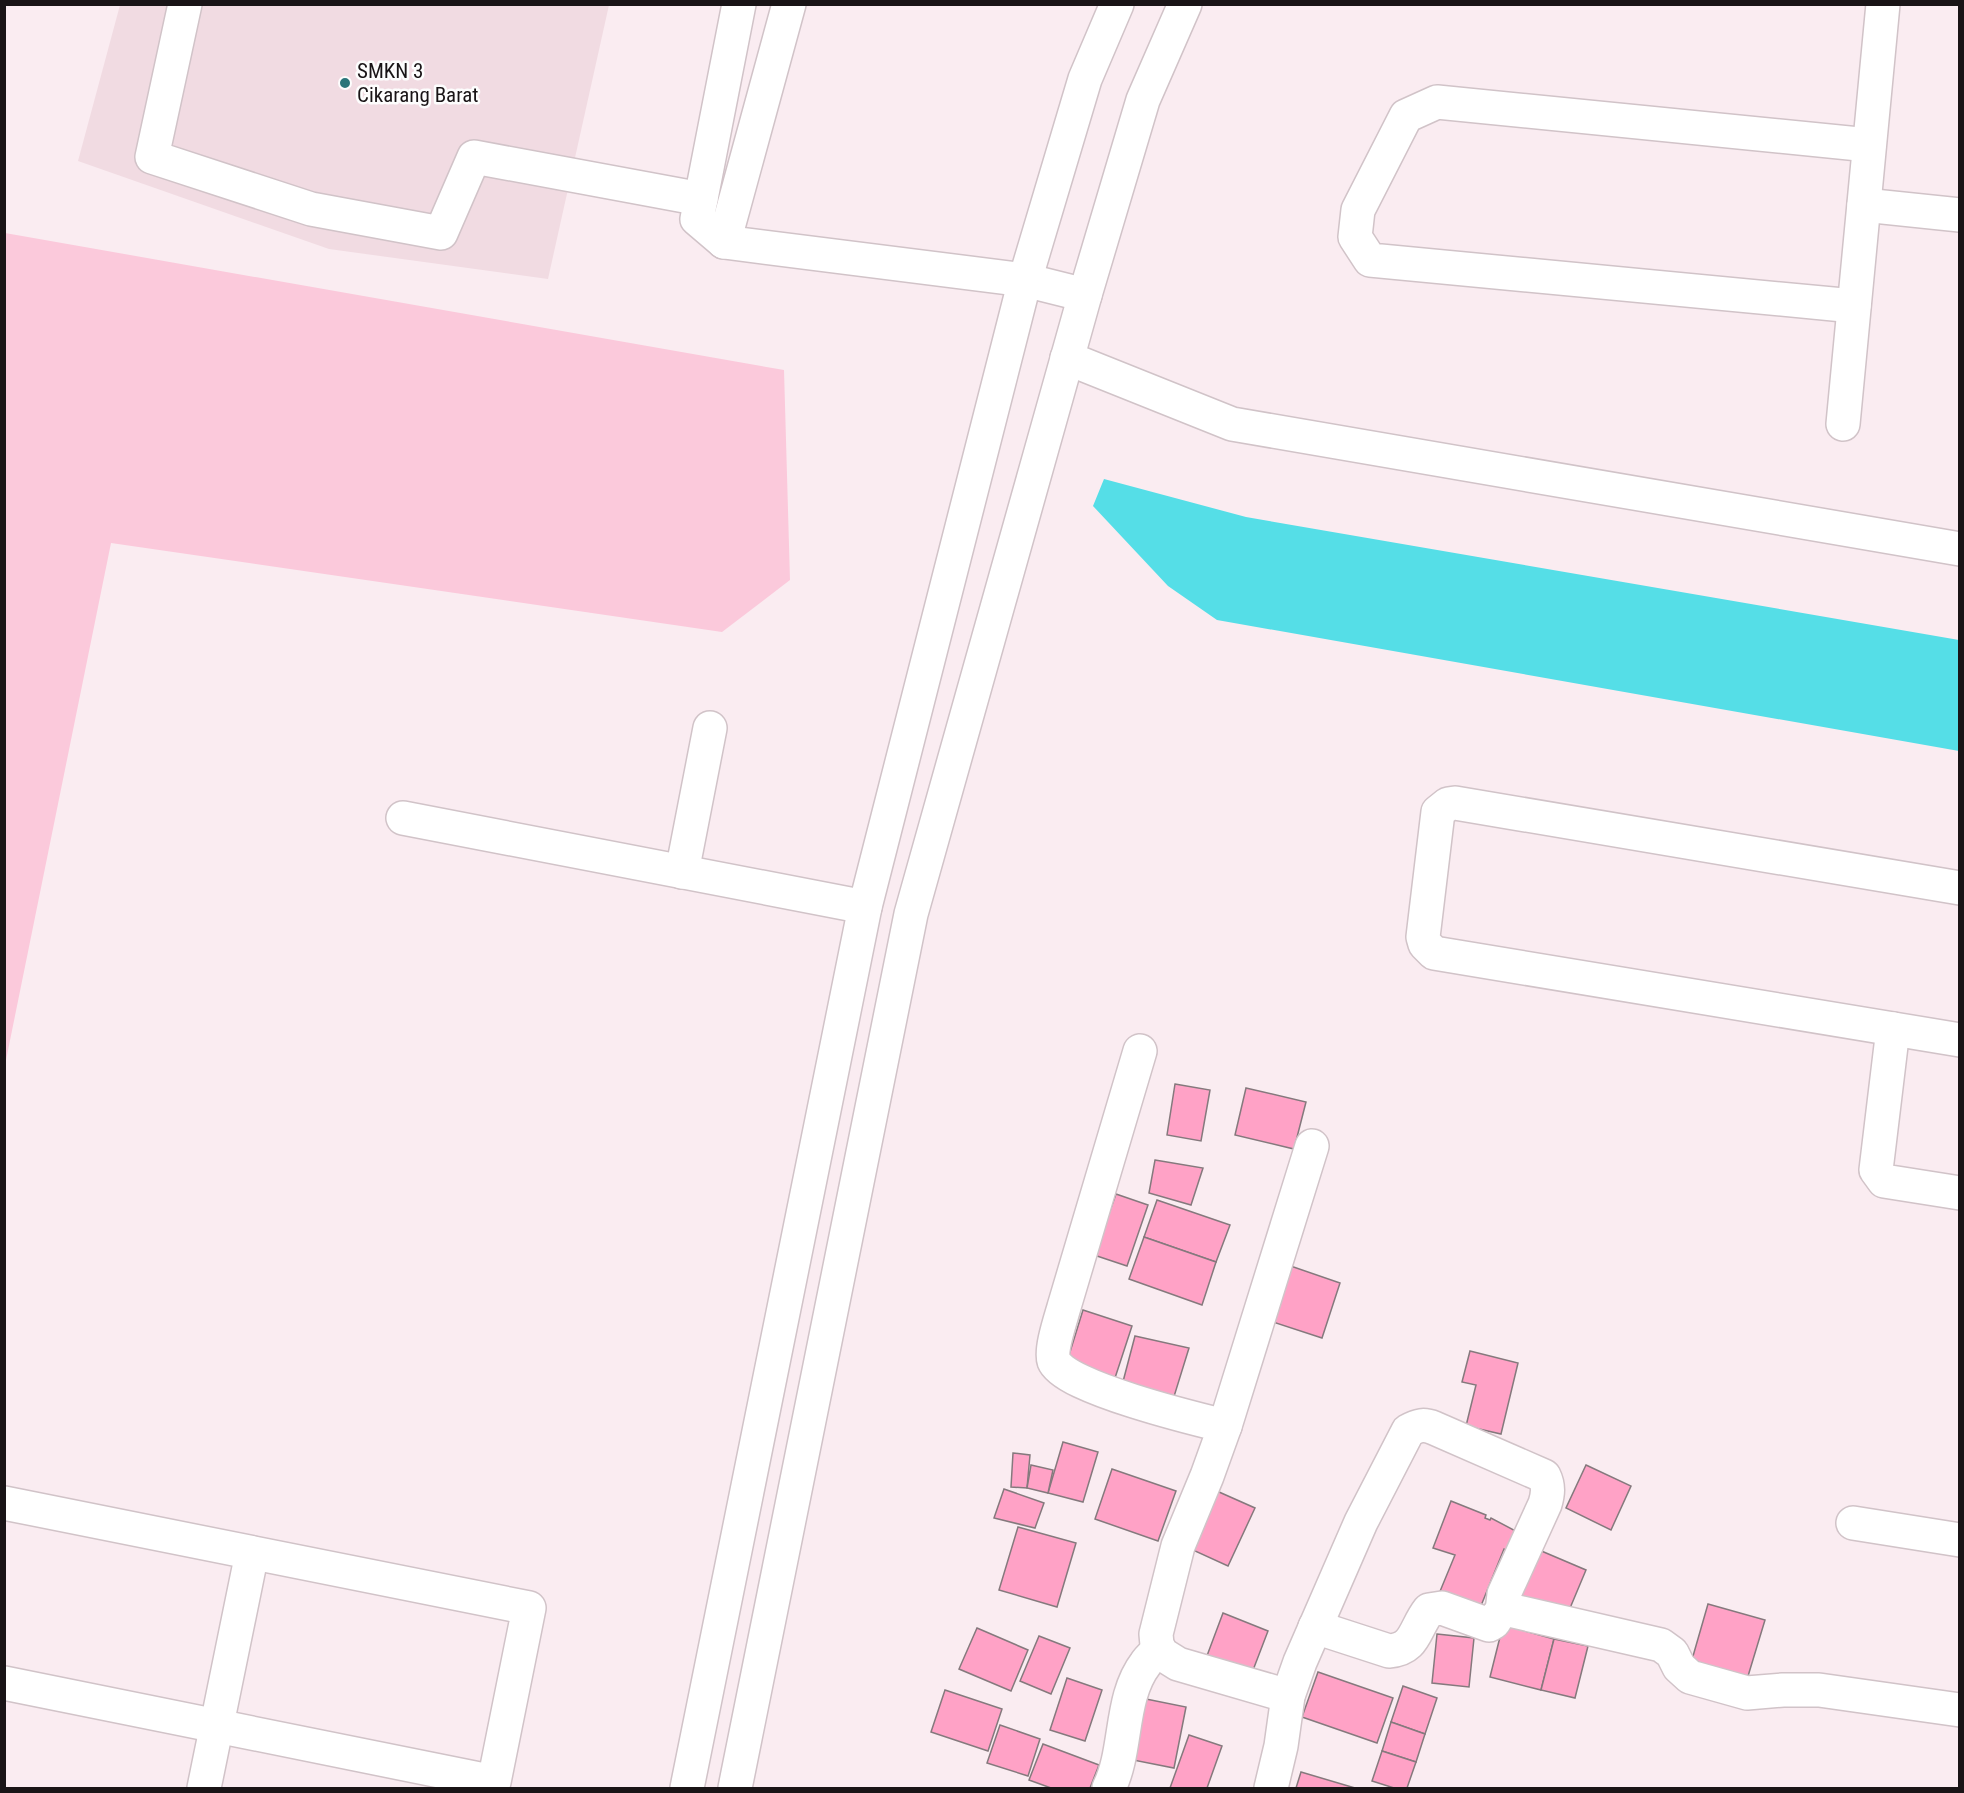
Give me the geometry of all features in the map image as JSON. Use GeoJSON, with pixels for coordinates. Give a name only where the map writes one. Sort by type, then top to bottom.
{"type":"FeatureCollection","features":[{"type":"Feature","properties":{"kind":"street"},"geometry":{"type":"LineString","coordinates":[[185,4],[152,157],[310,209],[441,233],[474,157],[701,199]]}},
{"type":"Feature","properties":{"kind":"street"},"geometry":{"type":"LineString","coordinates":[[739,4],[697,219],[724,242],[1025,280],[1085,295]]}},
{"type":"Feature","properties":{"kind":"street"},"geometry":{"type":"LineString","coordinates":[[724,242],[789,4]]}},
{"type":"Feature","properties":{"kind":"street"},"geometry":{"type":"LineString","coordinates":[[687,1788],[865,907],[1025,280],[1084,79],[1117,4]]}},
{"type":"Feature","properties":{"kind":"street"},"geometry":{"type":"LineString","coordinates":[[735,1788],[911,914],[1067,358],[1143,100],[1185,4]]}},
{"type":"Feature","properties":{"kind":"street"},"geometry":{"type":"LineString","coordinates":[[1843,424],[1883,4]]}},
{"type":"Feature","properties":{"kind":"street"},"geometry":{"type":"LineString","coordinates":[[1854,306],[1370,260],[1355,237],[1358,210],[1406,116],[1437,102],[1869,145]]}},
{"type":"Feature","properties":{"kind":"street"},"geometry":{"type":"LineString","coordinates":[[1864,205],[1959,215]]}},
{"type":"Feature","properties":{"kind":"street"},"geometry":{"type":"LineString","coordinates":[[1067,358],[1232,424],[1959,549]]}},
{"type":"Feature","properties":{"kind":"street"},"geometry":{"type":"LineString","coordinates":[[682,872],[710,728]]}},
{"type":"Feature","properties":{"kind":"street"},"geometry":{"type":"LineString","coordinates":[[1959,888],[1455,803],[1448,804],[1438,812],[1424,937],[1425,944],[1434,953],[1959,1040]]}},
{"type":"Feature","properties":{"kind":"street"},"geometry":{"type":"LineString","coordinates":[[403,818],[865,907]]}},
{"type":"Feature","properties":{"kind":"street"},"geometry":{"type":"LineString","coordinates":[[1893,1029],[1876,1170],[1884,1181],[1959,1193]]}},
{"type":"Feature","properties":{"kind":"street"},"geometry":{"type":"LineString","coordinates":[[1140,1051],[1064,1307],[1053,1360],[1058,1367],[1088,1384],[1172,1413],[1225,1426]]}},
{"type":"Feature","properties":{"kind":"street"},"geometry":{"type":"LineString","coordinates":[[1288,1696],[1178,1664],[1162,1654],[1156,1634],[1178,1546],[1225,1426],[1312,1146]]}},
{"type":"Feature","properties":{"kind":"street"},"geometry":{"type":"LineString","coordinates":[[1270,1788],[1281,1746],[1288,1696],[1315,1627],[1361,1522],[1408,1431],[1418,1425],[1434,1428],[1544,1476],[1548,1484],[1545,1504],[1504,1593],[1502,1612]]}},
{"type":"Feature","properties":{"kind":"street"},"geometry":{"type":"LineString","coordinates":[[4,1503],[529,1608],[494,1782],[4,1683]]}},
{"type":"Feature","properties":{"kind":"street"},"geometry":{"type":"LineString","coordinates":[[1853,1523],[1959,1540]]}},
{"type":"Feature","properties":{"kind":"street"},"geometry":{"type":"LineString","coordinates":[[204,1788],[252,1553]]}},
{"type":"Feature","properties":{"kind":"street"},"geometry":{"type":"LineString","coordinates":[[1315,1627],[1389,1651],[1406,1648],[1429,1610],[1442,1608],[1489,1625],[1502,1612],[1509,1610],[1661,1645],[1672,1653],[1679,1667],[1690,1677],[1747,1693],[1820,1690],[1959,1710]]}},
{"type":"Feature","properties":{"kind":"street"},"geometry":{"type":"LineString","coordinates":[[1109,1788],[1117,1769],[1136,1680],[1146,1663],[1159,1649]]}},
{"type":"Feature","properties":{"kind":"shaded area","name":"SMKN 3 Cikarang Barat"},"geometry":{"type":"Polygon","coordinates":[[[120,5],[609,5],[548,279],[329,249],[78,161],[120,5]]]}},
{"type":"Feature","properties":{"kind":"shaded area"},"geometry":{"type":"Polygon","coordinates":[[[5,233],[784,370],[790,580],[722,632],[111,543],[5,1065],[5,233]]]}},
{"type":"Feature","properties":{"kind":"water"},"geometry":{"type":"Polygon","coordinates":[[[1104,479],[1246,517],[1959,640],[1959,751],[1217,620],[1168,586],[1093,506],[1104,479]]]}},
{"type":"Feature","properties":{"kind":"building"},"geometry":{"type":"Polygon","coordinates":[[[1175,1084],[1210,1090],[1201,1141],[1167,1135],[1175,1084]]]}},
{"type":"Feature","properties":{"kind":"building"},"geometry":{"type":"Polygon","coordinates":[[[1246,1088],[1306,1102],[1294,1149],[1235,1135],[1246,1088]]]}},
{"type":"Feature","properties":{"kind":"building"},"geometry":{"type":"Polygon","coordinates":[[[1155,1160],[1203,1168],[1191,1205],[1149,1193],[1155,1160]]]}},
{"type":"Feature","properties":{"kind":"building"},"geometry":{"type":"Polygon","coordinates":[[[1116,1194],[1148,1205],[1127,1266],[1094,1255],[1116,1194]]]}},
{"type":"Feature","properties":{"kind":"building"},"geometry":{"type":"Polygon","coordinates":[[[1157,1200],[1230,1225],[1216,1262],[1144,1237],[1157,1200]]]}},
{"type":"Feature","properties":{"kind":"building"},"geometry":{"type":"Polygon","coordinates":[[[1144,1237],[1216,1262],[1202,1305],[1129,1279],[1144,1237]]]}},
{"type":"Feature","properties":{"kind":"building"},"geometry":{"type":"Polygon","coordinates":[[[1279,1262],[1340,1283],[1322,1338],[1261,1318],[1279,1262]]]}},
{"type":"Feature","properties":{"kind":"building"},"geometry":{"type":"Polygon","coordinates":[[[1083,1310],[1132,1326],[1113,1384],[1065,1368],[1083,1310]]]}},
{"type":"Feature","properties":{"kind":"building"},"geometry":{"type":"Polygon","coordinates":[[[1135,1336],[1189,1348],[1172,1403],[1120,1393],[1135,1336]]]}},
{"type":"Feature","properties":{"kind":"building"},"geometry":{"type":"Polygon","coordinates":[[[1470,1351],[1518,1363],[1501,1434],[1466,1426],[1476,1385],[1462,1382],[1470,1351]]]}},
{"type":"Feature","properties":{"kind":"building"},"geometry":{"type":"Polygon","coordinates":[[[1063,1442],[1098,1452],[1083,1502],[1048,1493],[1063,1442]]]}},
{"type":"Feature","properties":{"kind":"building"},"geometry":{"type":"Polygon","coordinates":[[[1013,1453],[1030,1455],[1027,1488],[1011,1487],[1013,1453]]]}},
{"type":"Feature","properties":{"kind":"building"},"geometry":{"type":"Polygon","coordinates":[[[1031,1465],[1053,1470],[1048,1493],[1027,1488],[1031,1465]]]}},
{"type":"Feature","properties":{"kind":"building"},"geometry":{"type":"Polygon","coordinates":[[[1586,1465],[1631,1486],[1611,1530],[1566,1508],[1586,1465]]]}},
{"type":"Feature","properties":{"kind":"building"},"geometry":{"type":"Polygon","coordinates":[[[1112,1469],[1176,1491],[1158,1541],[1095,1519],[1112,1469]]]}},
{"type":"Feature","properties":{"kind":"building"},"geometry":{"type":"Polygon","coordinates":[[[1210,1488],[1255,1508],[1228,1566],[1184,1546],[1210,1488]]]}},
{"type":"Feature","properties":{"kind":"building"},"geometry":{"type":"Polygon","coordinates":[[[1004,1489],[1044,1503],[1035,1528],[994,1518],[1004,1489]]]}},
{"type":"Feature","properties":{"kind":"building"},"geometry":{"type":"Polygon","coordinates":[[[1451,1501],[1486,1515],[1485,1518],[1490,1520],[1491,1518],[1525,1536],[1515,1555],[1504,1549],[1476,1618],[1436,1601],[1455,1555],[1433,1548],[1451,1501]]]}},
{"type":"Feature","properties":{"kind":"building"},"geometry":{"type":"Polygon","coordinates":[[[1018,1527],[1076,1543],[1057,1607],[999,1590],[1018,1527]]]}},
{"type":"Feature","properties":{"kind":"building"},"geometry":{"type":"Polygon","coordinates":[[[1532,1547],[1586,1570],[1565,1620],[1511,1598],[1532,1547]]]}},
{"type":"Feature","properties":{"kind":"building"},"geometry":{"type":"Polygon","coordinates":[[[1708,1604],[1765,1620],[1745,1686],[1689,1670],[1708,1604]]]}},
{"type":"Feature","properties":{"kind":"building"},"geometry":{"type":"Polygon","coordinates":[[[1223,1613],[1268,1631],[1250,1678],[1205,1661],[1223,1613]]]}},
{"type":"Feature","properties":{"kind":"building"},"geometry":{"type":"Polygon","coordinates":[[[1503,1625],[1554,1639],[1541,1690],[1490,1677],[1503,1625]]]}},
{"type":"Feature","properties":{"kind":"building"},"geometry":{"type":"Polygon","coordinates":[[[977,1628],[1028,1650],[1011,1691],[959,1669],[977,1628]]]}},
{"type":"Feature","properties":{"kind":"building"},"geometry":{"type":"Polygon","coordinates":[[[1437,1634],[1474,1638],[1469,1687],[1432,1683],[1437,1634]]]}},
{"type":"Feature","properties":{"kind":"building"},"geometry":{"type":"Polygon","coordinates":[[[1039,1636],[1070,1648],[1051,1694],[1020,1681],[1039,1636]]]}},
{"type":"Feature","properties":{"kind":"building"},"geometry":{"type":"Polygon","coordinates":[[[1554,1639],[1588,1646],[1575,1698],[1541,1690],[1554,1639]]]}},
{"type":"Feature","properties":{"kind":"building"},"geometry":{"type":"Polygon","coordinates":[[[1318,1672],[1393,1698],[1377,1743],[1302,1717],[1318,1672]]]}},
{"type":"Feature","properties":{"kind":"building"},"geometry":{"type":"Polygon","coordinates":[[[1067,1678],[1102,1690],[1085,1741],[1050,1730],[1067,1678]]]}},
{"type":"Feature","properties":{"kind":"building"},"geometry":{"type":"Polygon","coordinates":[[[1403,1686],[1437,1698],[1425,1734],[1391,1722],[1403,1686]]]}},
{"type":"Feature","properties":{"kind":"building"},"geometry":{"type":"Polygon","coordinates":[[[945,1690],[1002,1709],[988,1751],[931,1732],[945,1690]]]}},
{"type":"Feature","properties":{"kind":"building"},"geometry":{"type":"Polygon","coordinates":[[[1146,1699],[1186,1707],[1174,1768],[1133,1760],[1146,1699]]]}},
{"type":"Feature","properties":{"kind":"building"},"geometry":{"type":"Polygon","coordinates":[[[1391,1722],[1425,1734],[1416,1762],[1382,1751],[1391,1722]]]}},
{"type":"Feature","properties":{"kind":"building"},"geometry":{"type":"Polygon","coordinates":[[[1000,1725],[1040,1739],[1028,1776],[987,1763],[1000,1725]]]}},
{"type":"Feature","properties":{"kind":"building"},"geometry":{"type":"Polygon","coordinates":[[[1189,1735],[1222,1746],[1207,1788],[1170,1788],[1189,1735]]]}},
{"type":"Feature","properties":{"kind":"building"},"geometry":{"type":"Polygon","coordinates":[[[1043,1744],[1099,1765],[1090,1788],[1051,1788],[1029,1780],[1043,1744]]]}},
{"type":"Feature","properties":{"kind":"building"},"geometry":{"type":"Polygon","coordinates":[[[1382,1751],[1416,1762],[1407,1788],[1394,1788],[1372,1781],[1382,1751]]]}},
{"type":"Feature","properties":{"kind":"building"},"geometry":{"type":"Polygon","coordinates":[[[1301,1772],[1355,1788],[1296,1788],[1301,1772]]]}},
{"type":"Feature","properties":{"kind":"place","name":"SMKN 3 Cikarang Barat"},"geometry":{"type":"Point","coordinates":[345,83]}}]}
